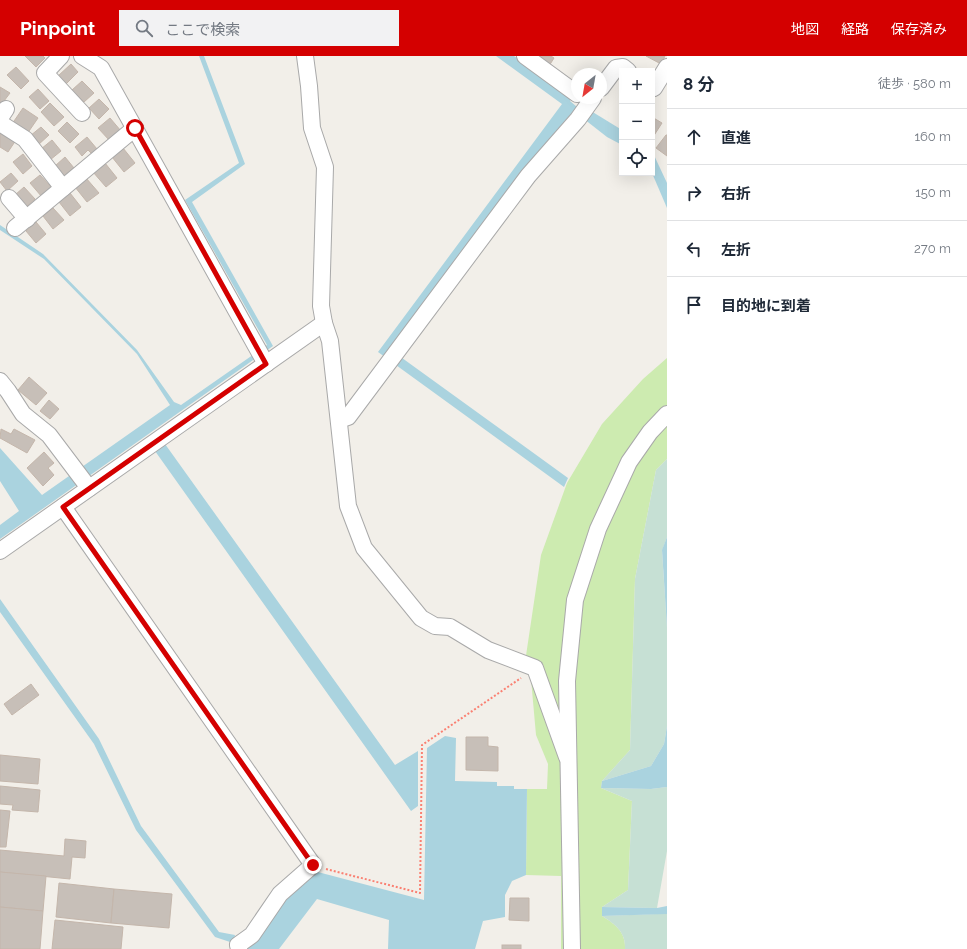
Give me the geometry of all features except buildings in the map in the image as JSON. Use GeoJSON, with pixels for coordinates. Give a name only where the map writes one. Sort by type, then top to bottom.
{"type":"FeatureCollection","features":[{"type":"Feature","properties":{"kind":"street"},"geometry":{"type":"LineString","coordinates":[[61,56],[44,73],[82,113]]}},
{"type":"Feature","properties":{"kind":"street"},"geometry":{"type":"LineString","coordinates":[[82,56],[101,68],[262,356]]}},
{"type":"Feature","properties":{"kind":"street"},"geometry":{"type":"LineString","coordinates":[[305,56],[312,128],[325,167],[322,306],[324,323],[330,341],[348,506],[364,548],[421,618],[435,626],[450,627],[488,650],[535,668],[567,757]]}},
{"type":"Feature","properties":{"kind":"street"},"geometry":{"type":"LineString","coordinates":[[525,56],[571,88]]}},
{"type":"Feature","properties":{"kind":"street"},"geometry":{"type":"LineString","coordinates":[[607,80],[616,68],[624,68]]}},
{"type":"Feature","properties":{"kind":"street"},"geometry":{"type":"LineString","coordinates":[[339,420],[348,417],[528,176],[578,119],[583,104]]}},
{"type":"Feature","properties":{"kind":"street"},"geometry":{"type":"LineString","coordinates":[[2,116],[24,139],[63,188]]}},
{"type":"Feature","properties":{"kind":"street"},"geometry":{"type":"LineString","coordinates":[[9,198],[21,223],[135,128]]}},
{"type":"Feature","properties":{"kind":"street"},"geometry":{"type":"LineString","coordinates":[[0,551],[89,488],[262,356],[324,323]]}},
{"type":"Feature","properties":{"kind":"street"},"geometry":{"type":"LineString","coordinates":[[0,381],[23,414],[49,435],[89,488]]}},
{"type":"Feature","properties":{"kind":"street"},"geometry":{"type":"LineString","coordinates":[[572,949],[567,757],[567,681],[575,600],[598,529],[629,462],[650,432],[667,414]]}},
{"type":"Feature","properties":{"kind":"street"},"geometry":{"type":"LineString","coordinates":[[63,507],[313,865],[280,894],[252,935],[238,947]]}},
{"type":"Feature","properties":{"kind":"path"},"geometry":{"type":"LineString","coordinates":[[313,865],[420,893],[422,745],[535,668]]}},
{"type":"Feature","properties":{"kind":"green space"},"geometry":{"type":"Polygon","coordinates":[[[667,358],[667,459],[656,470],[635,579],[630,750],[602,781],[601,788],[632,801],[628,890],[602,907],[602,916],[615,925],[622,933],[625,949],[561,949],[561,876],[526,875],[527,789],[547,789],[548,764],[536,735],[531,679],[524,669],[541,555],[567,483],[602,424],[643,379],[667,358]]]}},
{"type":"Feature","properties":{"kind":"green space"},"geometry":{"type":"Polygon","coordinates":[[[667,459],[667,537],[662,551],[667,628],[667,726],[664,744],[651,766],[602,781],[630,750],[635,579],[656,470],[667,459]]]}},
{"type":"Feature","properties":{"kind":"green space"},"geometry":{"type":"Polygon","coordinates":[[[667,787],[667,851],[657,908],[602,907],[628,890],[632,801],[601,788],[651,789],[667,787]]]}},
{"type":"Feature","properties":{"kind":"green space"},"geometry":{"type":"Polygon","coordinates":[[[667,914],[667,949],[625,949],[622,933],[615,925],[602,916],[667,914]]]}},
{"type":"Feature","properties":{"kind":"water"},"geometry":{"type":"Polygon","coordinates":[[[199,56],[204,56],[245,164],[192,202],[273,346],[0,539],[0,525],[19,511],[0,481],[0,448],[42,495],[170,405],[137,354],[44,259],[0,230],[0,225],[43,254],[137,350],[174,402],[181,405],[267,345],[185,200],[239,163],[199,56]]]}},
{"type":"Feature","properties":{"kind":"water"},"geometry":{"type":"Polygon","coordinates":[[[496,56],[514,56],[571,97],[571,104],[577,107],[532,159],[391,350],[568,478],[564,487],[378,352],[562,104],[496,56]]]}},
{"type":"Feature","properties":{"kind":"water"},"geometry":{"type":"Polygon","coordinates":[[[591,111],[619,128],[619,143],[607,137],[584,119],[591,111]]]}},
{"type":"Feature","properties":{"kind":"water"},"geometry":{"type":"Polygon","coordinates":[[[655,157],[667,183],[667,208],[653,176],[655,176],[655,157]]]}},
{"type":"Feature","properties":{"kind":"water"},"geometry":{"type":"Polygon","coordinates":[[[165,444],[395,765],[418,751],[418,806],[411,811],[155,451],[165,444]]]}},
{"type":"Feature","properties":{"kind":"water"},"geometry":{"type":"Polygon","coordinates":[[[667,537],[667,628],[662,550],[667,537]]]}},
{"type":"Feature","properties":{"kind":"water"},"geometry":{"type":"Polygon","coordinates":[[[0,599],[99,739],[141,826],[219,932],[235,935],[233,943],[215,937],[136,830],[94,744],[0,612],[0,599]]]}},
{"type":"Feature","properties":{"kind":"water"},"geometry":{"type":"Polygon","coordinates":[[[667,726],[667,787],[651,789],[601,788],[602,781],[651,766],[664,744],[667,726]]]}},
{"type":"Feature","properties":{"kind":"water"},"geometry":{"type":"Polygon","coordinates":[[[445,736],[456,738],[455,781],[497,782],[497,786],[514,786],[514,789],[527,789],[526,875],[512,881],[505,895],[505,917],[483,921],[475,949],[388,949],[389,920],[317,899],[279,949],[242,949],[250,946],[282,896],[314,871],[424,900],[427,748],[445,736]]]}},
{"type":"Feature","properties":{"kind":"water"},"geometry":{"type":"Polygon","coordinates":[[[667,906],[667,914],[602,916],[602,907],[657,908],[667,906]]]}},
{"type":"Feature","properties":{"kind":"route"},"geometry":{"type":"LineString","coordinates":[[135,128],[266,364],[63,507],[313,865]]}}]}
